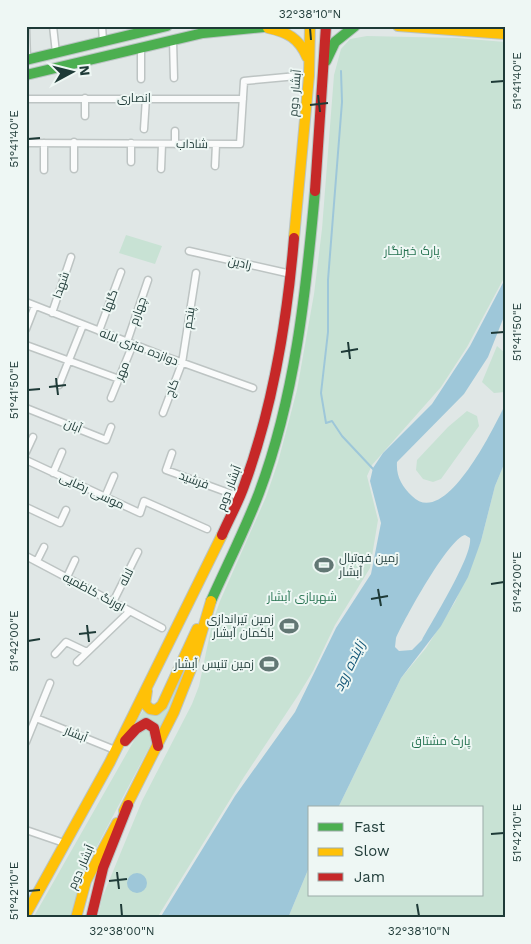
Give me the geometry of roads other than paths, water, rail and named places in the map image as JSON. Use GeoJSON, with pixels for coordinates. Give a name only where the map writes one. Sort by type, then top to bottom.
{"type":"FeatureCollection","features":[{"type":"Feature","properties":{"kind":"main road"},"geometry":{"type":"LineString","coordinates":[[26,60],[103,41],[134,30],[167,26]]}},
{"type":"Feature","properties":{"kind":"main road","name":"آبشار دوم"},"geometry":{"type":"LineString","coordinates":[[26,914],[110,762],[202,580],[240,497],[265,419],[282,337],[291,274],[310,65],[310,26]]}},
{"type":"Feature","properties":{"kind":"main road","name":"آبشار دوم"},"geometry":{"type":"LineString","coordinates":[[76,918],[83,889],[93,866],[158,747],[191,669],[210,602],[259,493],[280,423],[298,339],[307,277],[326,26]]}},
{"type":"Feature","properties":{"kind":"main road"},"geometry":{"type":"LineString","coordinates":[[323,69],[335,42],[355,26]]}},
{"type":"Feature","properties":{"kind":"main road"},"geometry":{"type":"LineString","coordinates":[[398,26],[505,34]]}},
{"type":"Feature","properties":{"kind":"main road"},"geometry":{"type":"LineString","coordinates":[[26,75],[203,33],[269,27],[295,35],[303,46],[310,65]]}},
{"type":"Feature","properties":{"kind":"main road"},"geometry":{"type":"LineString","coordinates":[[305,124],[320,125]]}},
{"type":"Feature","properties":{"kind":"main road"},"geometry":{"type":"LineString","coordinates":[[148,685],[145,704],[150,709],[156,710],[162,705],[210,602]]}},
{"type":"Feature","properties":{"kind":"main road"},"geometry":{"type":"LineString","coordinates":[[110,762],[134,728],[140,724],[153,726],[157,732],[158,747]]}},
{"type":"Feature","properties":{"kind":"main road"},"geometry":{"type":"LineString","coordinates":[[91,918],[103,868],[128,805]]}},
{"type":"Feature","properties":{"kind":"street"},"geometry":{"type":"LineString","coordinates":[[53,26],[56,53]]}},
{"type":"Feature","properties":{"kind":"street"},"geometry":{"type":"LineString","coordinates":[[102,26],[103,41]]}},
{"type":"Feature","properties":{"kind":"street"},"geometry":{"type":"LineString","coordinates":[[26,29],[26,60]]}},
{"type":"Feature","properties":{"kind":"street"},"geometry":{"type":"LineString","coordinates":[[173,40],[174,78]]}},
{"type":"Feature","properties":{"kind":"street"},"geometry":{"type":"LineString","coordinates":[[141,48],[141,79]]}},
{"type":"Feature","properties":{"kind":"street","name":"شاداب"},"geometry":{"type":"LineString","coordinates":[[26,143],[241,144],[244,81],[296,76]]}},
{"type":"Feature","properties":{"kind":"street"},"geometry":{"type":"LineString","coordinates":[[84,116],[85,98]]}},
{"type":"Feature","properties":{"kind":"street"},"geometry":{"type":"LineString","coordinates":[[144,129],[146,98]]}},
{"type":"Feature","properties":{"kind":"street","name":"انصاری"},"geometry":{"type":"LineString","coordinates":[[26,99],[243,99]]}},
{"type":"Feature","properties":{"kind":"street"},"geometry":{"type":"LineString","coordinates":[[175,131],[175,144]]}},
{"type":"Feature","properties":{"kind":"street"},"geometry":{"type":"LineString","coordinates":[[74,142],[74,169]]}},
{"type":"Feature","properties":{"kind":"street"},"geometry":{"type":"LineString","coordinates":[[44,143],[44,170]]}},
{"type":"Feature","properties":{"kind":"street"},"geometry":{"type":"LineString","coordinates":[[131,143],[131,162]]}},
{"type":"Feature","properties":{"kind":"street"},"geometry":{"type":"LineString","coordinates":[[161,169],[162,144]]}},
{"type":"Feature","properties":{"kind":"street"},"geometry":{"type":"LineString","coordinates":[[215,166],[216,144]]}},
{"type":"Feature","properties":{"kind":"street","name":"رادین"},"geometry":{"type":"LineString","coordinates":[[189,251],[291,274]]}},
{"type":"Feature","properties":{"kind":"street","name":"شهدا"},"geometry":{"type":"LineString","coordinates":[[52,312],[71,256]]}},
{"type":"Feature","properties":{"kind":"street","name":"گلها"},"geometry":{"type":"LineString","coordinates":[[99,331],[121,272]]}},
{"type":"Feature","properties":{"kind":"street","name":"پنجم"},"geometry":{"type":"LineString","coordinates":[[182,363],[196,273]]}},
{"type":"Feature","properties":{"kind":"street","name":"چهارم"},"geometry":{"type":"LineString","coordinates":[[130,343],[148,280]]}},
{"type":"Feature","properties":{"kind":"street","name":"دوازده متری لاله"},"geometry":{"type":"LineString","coordinates":[[26,302],[182,363],[253,388]]}},
{"type":"Feature","properties":{"kind":"street"},"geometry":{"type":"LineString","coordinates":[[26,329],[35,306]]}},
{"type":"Feature","properties":{"kind":"street"},"geometry":{"type":"LineString","coordinates":[[59,385],[83,325]]}},
{"type":"Feature","properties":{"kind":"street","name":"مهر"},"geometry":{"type":"LineString","coordinates":[[111,398],[130,343]]}},
{"type":"Feature","properties":{"kind":"street"},"geometry":{"type":"LineString","coordinates":[[26,345],[68,362],[119,379]]}},
{"type":"Feature","properties":{"kind":"street","name":"کاج"},"geometry":{"type":"LineString","coordinates":[[163,413],[182,363]]}},
{"type":"Feature","properties":{"kind":"street","name":"آبان"},"geometry":{"type":"LineString","coordinates":[[26,408],[106,440],[111,427]]}},
{"type":"Feature","properties":{"kind":"street"},"geometry":{"type":"LineString","coordinates":[[26,452],[33,437]]}},
{"type":"Feature","properties":{"kind":"street"},"geometry":{"type":"LineString","coordinates":[[53,473],[62,452]]}},
{"type":"Feature","properties":{"kind":"street","name":"فرشید"},"geometry":{"type":"LineString","coordinates":[[172,453],[166,470],[240,497]]}},
{"type":"Feature","properties":{"kind":"street","name":"موسی رضایی"},"geometry":{"type":"LineString","coordinates":[[26,460],[140,513],[144,502],[208,529]]}},
{"type":"Feature","properties":{"kind":"street"},"geometry":{"type":"LineString","coordinates":[[105,497],[114,476]]}},
{"type":"Feature","properties":{"kind":"street"},"geometry":{"type":"LineString","coordinates":[[26,507],[60,522],[66,510]]}},
{"type":"Feature","properties":{"kind":"street"},"geometry":{"type":"LineString","coordinates":[[193,531],[196,524]]}},
{"type":"Feature","properties":{"kind":"street"},"geometry":{"type":"LineString","coordinates":[[37,561],[44,547]]}},
{"type":"Feature","properties":{"kind":"street","name":"لاله"},"geometry":{"type":"LineString","coordinates":[[114,602],[138,552]]}},
{"type":"Feature","properties":{"kind":"street","name":"اورنگ کاظمیه"},"geometry":{"type":"LineString","coordinates":[[26,557],[37,561],[162,628]]}},
{"type":"Feature","properties":{"kind":"street"},"geometry":{"type":"LineString","coordinates":[[67,578],[76,560]]}},
{"type":"Feature","properties":{"kind":"street"},"geometry":{"type":"LineString","coordinates":[[77,662],[130,611]]}},
{"type":"Feature","properties":{"kind":"street"},"geometry":{"type":"LineString","coordinates":[[55,654],[66,642],[87,652]]}},
{"type":"Feature","properties":{"kind":"street"},"geometry":{"type":"LineString","coordinates":[[26,742],[50,683]]}},
{"type":"Feature","properties":{"kind":"street","name":"آبشار"},"geometry":{"type":"LineString","coordinates":[[36,718],[116,750]]}},
{"type":"Feature","properties":{"kind":"street"},"geometry":{"type":"LineString","coordinates":[[26,830],[64,843]]}},
{"type":"Feature","properties":{"kind":"water","name":"زاینده رود"},"geometry":{"type":"Polygon","coordinates":[[[505,279],[505,314],[488,357],[464,394],[397,462],[400,481],[412,496],[425,503],[439,499],[453,488],[467,472],[505,405],[505,462],[495,486],[481,541],[468,577],[441,626],[401,678],[339,806],[308,806],[308,870],[288,918],[160,918],[235,796],[295,712],[336,628],[371,574],[381,523],[370,481],[373,468],[383,453],[432,404],[470,346],[505,279]],[[465,535],[457,540],[427,581],[396,638],[395,647],[399,651],[412,650],[422,640],[459,573],[469,547],[470,538],[465,535]]]}},
{"type":"Feature","properties":{"kind":"water"},"geometry":{"type":"Polygon","coordinates":[[[133,873],[141,873],[147,879],[147,887],[141,893],[133,893],[127,887],[127,879],[133,873]]]}},
{"type":"Feature","properties":{"kind":"waterway"},"geometry":{"type":"LineString","coordinates":[[341,71],[342,102],[328,280],[328,332],[321,393],[326,423],[332,421],[342,436],[374,470]]}},
{"type":"Feature","properties":{"kind":"place","name":"زمین فوتبال آبشار"},"geometry":{"type":"Point","coordinates":[324,565]}},
{"type":"Feature","properties":{"kind":"place","name":"زمین تیراندازی باکمان آبشار"},"geometry":{"type":"Point","coordinates":[289,626]}},
{"type":"Feature","properties":{"kind":"place","name":"زمین تنیس آبشار"},"geometry":{"type":"Point","coordinates":[269,664]}},
{"type":"Feature","properties":{"kind":"park label","name":"پارک خبرنگار"},"geometry":{"type":"Point","coordinates":[412,251]}},
{"type":"Feature","properties":{"kind":"park label","name":"شهربازی آبشار"},"geometry":{"type":"Point","coordinates":[302,597]}},
{"type":"Feature","properties":{"kind":"park label","name":"پارک مشتاق"},"geometry":{"type":"Point","coordinates":[441,741]}}]}
